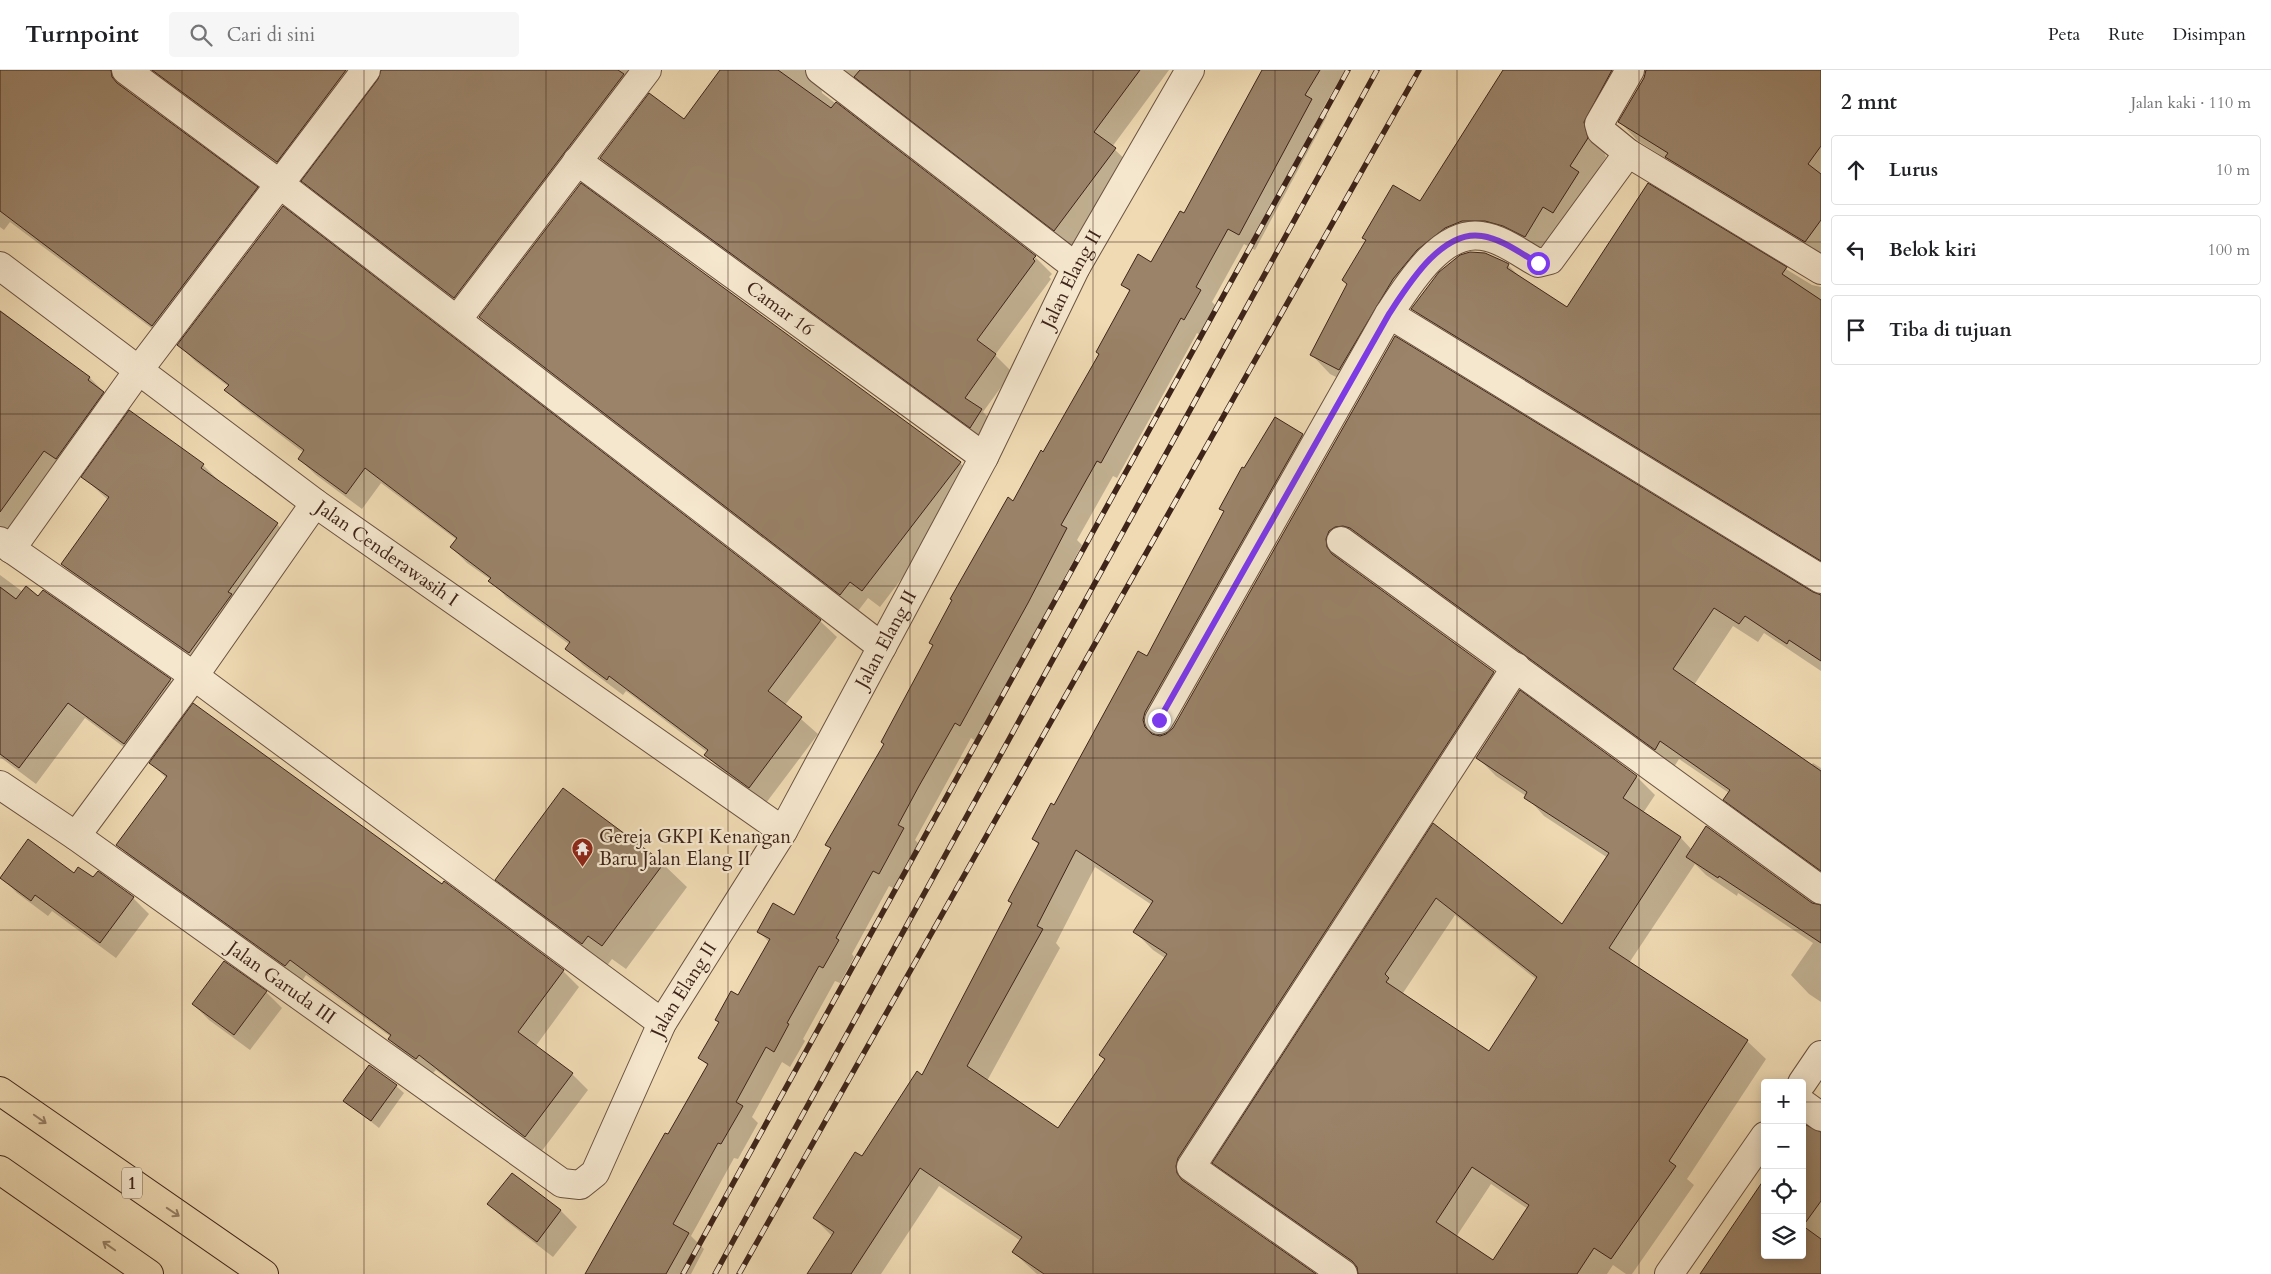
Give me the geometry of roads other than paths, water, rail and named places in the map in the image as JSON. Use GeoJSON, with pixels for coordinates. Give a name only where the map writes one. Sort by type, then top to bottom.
{"type":"FeatureCollection","features":[{"type":"Feature","properties":{"kind":"highway","name":"1"},"geometry":{"type":"LineString","coordinates":[[0,1091],[264,1274]]}},
{"type":"Feature","properties":{"kind":"highway"},"geometry":{"type":"LineString","coordinates":[[0,1170],[149,1274]]}},
{"type":"Feature","properties":{"kind":"street"},"geometry":{"type":"LineString","coordinates":[[126,70],[281,185],[882,647]]}},
{"type":"Feature","properties":{"kind":"street"},"geometry":{"type":"LineString","coordinates":[[366,70],[281,185],[6,545],[194,676],[662,1023]]}},
{"type":"Feature","properties":{"kind":"street"},"geometry":{"type":"LineString","coordinates":[[457,320],[647,70]]}},
{"type":"Feature","properties":{"kind":"street"},"geometry":{"type":"LineString","coordinates":[[820,70],[1076,267]]}},
{"type":"Feature","properties":{"kind":"street"},"geometry":{"type":"LineString","coordinates":[[1630,70],[1598,126],[1601,131],[1628,153],[1821,270]]}},
{"type":"Feature","properties":{"kind":"street","name":"Jalan Elang II"},"geometry":{"type":"LineString","coordinates":[[562,1183],[580,1185],[595,1173],[662,1023],[782,831],[984,457],[1076,267],[1186,72]]}},
{"type":"Feature","properties":{"kind":"street"},"geometry":{"type":"LineString","coordinates":[[1159,720],[1389,314],[1427,263],[1450,241],[1460,236],[1482,236],[1502,242],[1538,263],[1550,260],[1628,153]]}},
{"type":"Feature","properties":{"kind":"street","name":"Camar 16"},"geometry":{"type":"LineString","coordinates":[[576,161],[984,457]]}},
{"type":"Feature","properties":{"kind":"street","name":"Jalan Cenderawasih I"},"geometry":{"type":"LineString","coordinates":[[0,266],[315,503],[782,831]]}},
{"type":"Feature","properties":{"kind":"street"},"geometry":{"type":"LineString","coordinates":[[1389,314],[1821,579]]}},
{"type":"Feature","properties":{"kind":"street"},"geometry":{"type":"LineString","coordinates":[[76,836],[194,676],[315,503]]}},
{"type":"Feature","properties":{"kind":"street"},"geometry":{"type":"LineString","coordinates":[[1341,541],[1821,890]]}},
{"type":"Feature","properties":{"kind":"street"},"geometry":{"type":"LineString","coordinates":[[1343,1274],[1192,1168],[1516,667]]}},
{"type":"Feature","properties":{"kind":"street","name":"Jalan Garuda III"},"geometry":{"type":"LineString","coordinates":[[0,785],[76,836],[562,1183]]}},
{"type":"Feature","properties":{"kind":"street"},"geometry":{"type":"LineString","coordinates":[[1805,1079],[1821,1055]]}},
{"type":"Feature","properties":{"kind":"street"},"geometry":{"type":"LineString","coordinates":[[1806,1106],[1821,1117]]}},
{"type":"Feature","properties":{"kind":"street"},"geometry":{"type":"LineString","coordinates":[[1676,1271],[1761,1142]]}},
{"type":"Feature","properties":{"kind":"railway"},"geometry":{"type":"LineString","coordinates":[[683,1274],[1348,70]]}},
{"type":"Feature","properties":{"kind":"railway"},"geometry":{"type":"LineString","coordinates":[[715,1274],[1377,70]]}},
{"type":"Feature","properties":{"kind":"railway"},"geometry":{"type":"LineString","coordinates":[[739,1274],[1419,70]]}},
{"type":"Feature","properties":{"kind":"place","name":"Gereja GKPI Kenangan Baru Jalan Elang II"},"geometry":{"type":"Point","coordinates":[583,867]}}]}
